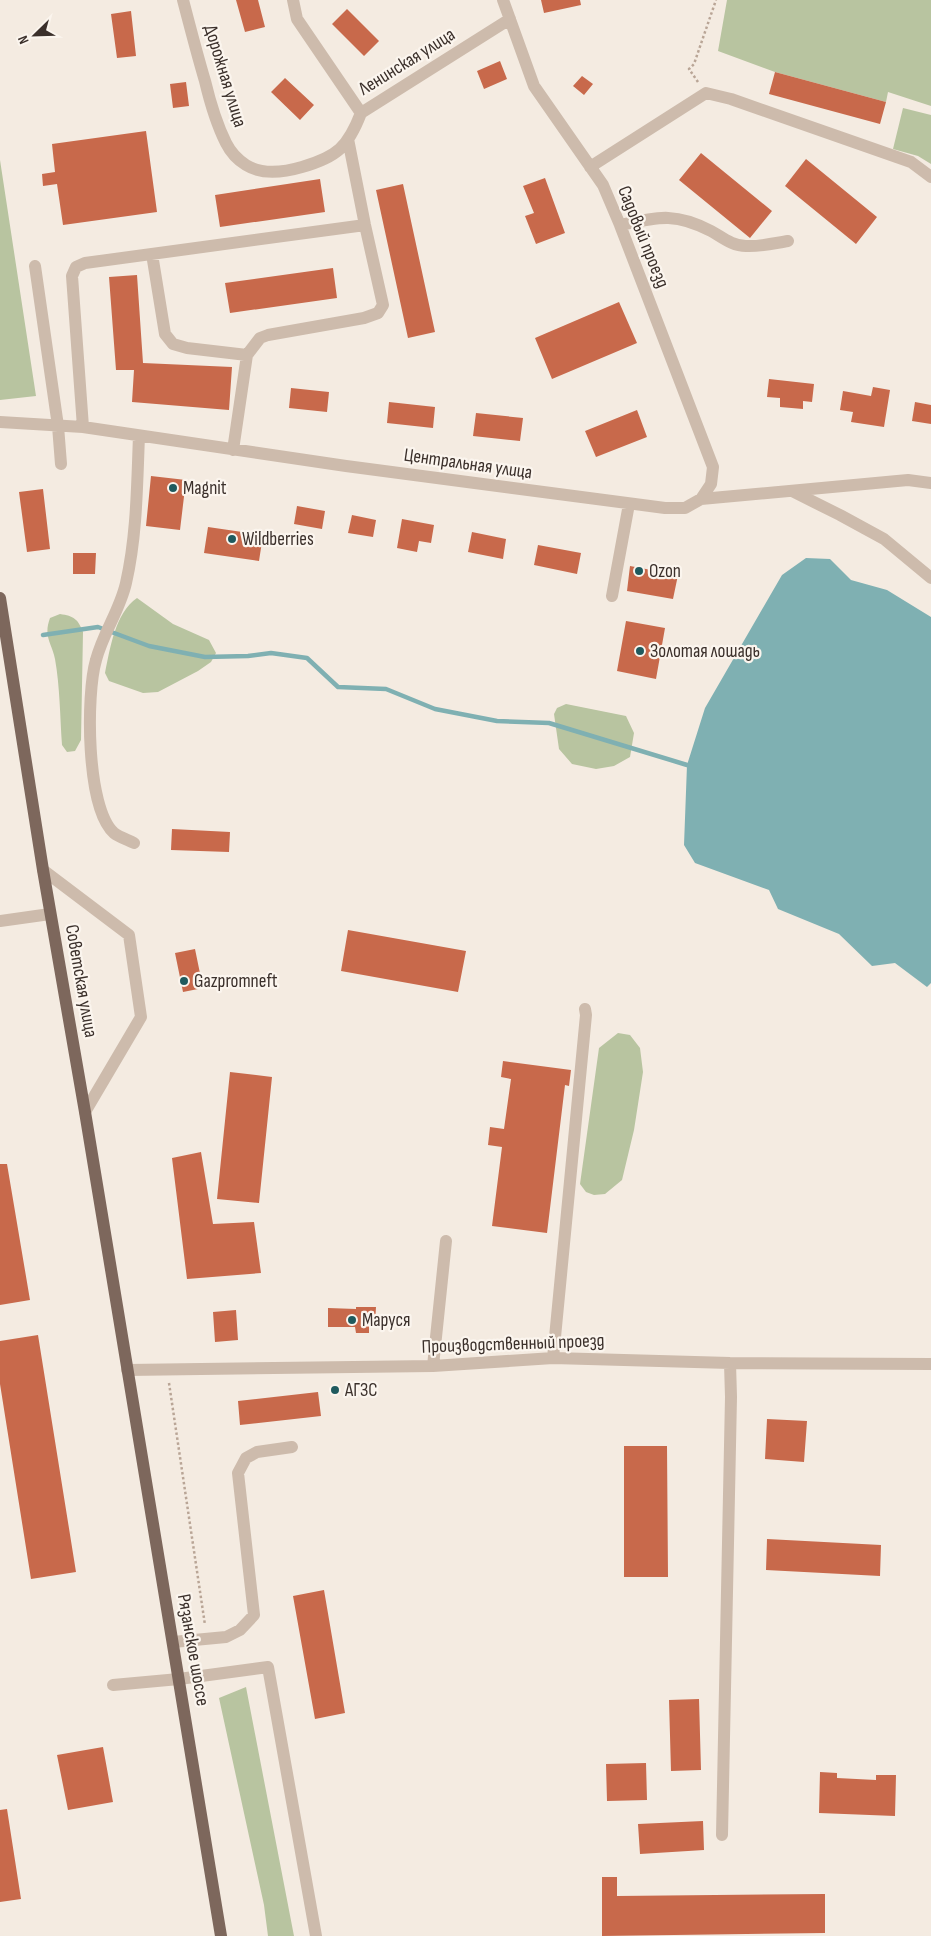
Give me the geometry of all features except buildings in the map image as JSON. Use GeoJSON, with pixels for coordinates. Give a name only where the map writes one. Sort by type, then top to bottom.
{"type":"FeatureCollection","features":[{"type":"Feature","properties":{"kind":"main road","name":"Советская улица"},"geometry":{"type":"LineString","coordinates":[[0,598],[50,914],[86,1112],[127,1370]]}},
{"type":"Feature","properties":{"kind":"main road","name":"Рязанское шоссе"},"geometry":{"type":"LineString","coordinates":[[127,1370],[221,1936]]}},
{"type":"Feature","properties":{"kind":"street","name":"Дорожная улица"},"geometry":{"type":"LineString","coordinates":[[182,0],[216,120],[226,144],[247,165],[266,172],[299,168],[321,161],[338,150],[348,139],[352,134],[360,113]]}},
{"type":"Feature","properties":{"kind":"street","name":"Ленинская улица"},"geometry":{"type":"LineString","coordinates":[[293,0],[297,19],[360,113],[510,19]]}},
{"type":"Feature","properties":{"kind":"street","name":"Садовый проезд"},"geometry":{"type":"LineString","coordinates":[[503,0],[534,86],[603,185],[620,225],[713,467],[711,484],[702,500]]}},
{"type":"Feature","properties":{"kind":"street"},"geometry":{"type":"LineString","coordinates":[[590,167],[706,93],[731,99],[911,162],[931,176]]}},
{"type":"Feature","properties":{"kind":"street"},"geometry":{"type":"LineString","coordinates":[[233,450],[247,355],[260,338],[364,318],[378,313],[383,305],[348,139]]}},
{"type":"Feature","properties":{"kind":"street"},"geometry":{"type":"LineString","coordinates":[[620,225],[660,216],[677,217],[710,231],[726,241],[745,246],[788,241]]}},
{"type":"Feature","properties":{"kind":"street"},"geometry":{"type":"LineString","coordinates":[[82,427],[72,276],[76,267],[85,263],[365,225]]}},
{"type":"Feature","properties":{"kind":"street"},"geometry":{"type":"LineString","coordinates":[[152,254],[164,334],[173,344],[188,348],[247,355]]}},
{"type":"Feature","properties":{"kind":"street"},"geometry":{"type":"LineString","coordinates":[[35,266],[58,426],[61,464]]}},
{"type":"Feature","properties":{"kind":"street","name":"Центральная улица"},"geometry":{"type":"LineString","coordinates":[[0,422],[82,427],[233,450],[665,508],[685,508],[702,500],[792,491],[908,480],[931,482]]}},
{"type":"Feature","properties":{"kind":"street"},"geometry":{"type":"LineString","coordinates":[[134,843],[113,832],[104,816],[95,792],[90,753],[90,694],[96,660],[126,584],[135,516],[139,436]]}},
{"type":"Feature","properties":{"kind":"street"},"geometry":{"type":"LineString","coordinates":[[792,491],[840,514],[884,540],[931,578]]}},
{"type":"Feature","properties":{"kind":"street"},"geometry":{"type":"LineString","coordinates":[[612,596],[628,504]]}},
{"type":"Feature","properties":{"kind":"street"},"geometry":{"type":"LineString","coordinates":[[43,870],[129,935],[142,1017],[86,1112]]}},
{"type":"Feature","properties":{"kind":"street"},"geometry":{"type":"LineString","coordinates":[[0,921],[50,914]]}},
{"type":"Feature","properties":{"kind":"street"},"geometry":{"type":"LineString","coordinates":[[553,1358],[586,1015],[585,1009]]}},
{"type":"Feature","properties":{"kind":"street"},"geometry":{"type":"LineString","coordinates":[[433,1366],[446,1241]]}},
{"type":"Feature","properties":{"kind":"street","name":"Производственный проезд"},"geometry":{"type":"LineString","coordinates":[[127,1370],[433,1366],[553,1358],[730,1363],[931,1364]]}},
{"type":"Feature","properties":{"kind":"street"},"geometry":{"type":"LineString","coordinates":[[722,1835],[731,1407],[730,1363]]}},
{"type":"Feature","properties":{"kind":"street"},"geometry":{"type":"LineString","coordinates":[[173,1642],[226,1638],[240,1630],[254,1615],[238,1474],[246,1458],[257,1452],[292,1447]]}},
{"type":"Feature","properties":{"kind":"street"},"geometry":{"type":"LineString","coordinates":[[113,1685],[179,1679],[268,1667],[316,1936]]}},
{"type":"Feature","properties":{"kind":"path"},"geometry":{"type":"LineString","coordinates":[[706,93],[689,69],[694,64],[716,0]]}},
{"type":"Feature","properties":{"kind":"path"},"geometry":{"type":"LineString","coordinates":[[166,1369],[205,1624],[199,1640]]}},
{"type":"Feature","properties":{"kind":"green space"},"geometry":{"type":"Polygon","coordinates":[[[727,0],[931,0],[931,106],[888,92],[886,102],[775,72],[718,51],[727,0]]]}},
{"type":"Feature","properties":{"kind":"green space"},"geometry":{"type":"Polygon","coordinates":[[[903,108],[931,115],[931,164],[918,156],[893,149],[903,108]]]}},
{"type":"Feature","properties":{"kind":"green space"},"geometry":{"type":"Polygon","coordinates":[[[0,160],[36,396],[0,400],[0,160]]]}},
{"type":"Feature","properties":{"kind":"green space"},"geometry":{"type":"Polygon","coordinates":[[[137,598],[173,624],[209,640],[216,653],[211,662],[158,692],[143,693],[109,681],[105,673],[115,632],[123,613],[137,598]]]}},
{"type":"Feature","properties":{"kind":"green space"},"geometry":{"type":"Polygon","coordinates":[[[60,614],[75,619],[83,632],[81,740],[75,751],[67,752],[62,745],[57,670],[47,630],[50,618],[60,614]]]}},
{"type":"Feature","properties":{"kind":"green space"},"geometry":{"type":"Polygon","coordinates":[[[566,704],[626,716],[634,733],[630,757],[614,766],[596,769],[572,764],[559,749],[554,714],[557,708],[566,704]]]}},
{"type":"Feature","properties":{"kind":"green space"},"geometry":{"type":"Polygon","coordinates":[[[618,1033],[630,1035],[640,1048],[643,1072],[634,1130],[622,1180],[605,1194],[594,1195],[586,1192],[580,1184],[599,1048],[618,1033]]]}},
{"type":"Feature","properties":{"kind":"green space"},"geometry":{"type":"Polygon","coordinates":[[[246,1687],[294,1936],[268,1936],[264,1905],[219,1698],[246,1687]]]}},
{"type":"Feature","properties":{"kind":"water"},"geometry":{"type":"Polygon","coordinates":[[[806,558],[830,559],[851,580],[887,590],[931,617],[931,983],[927,987],[895,963],[872,966],[839,934],[778,909],[769,890],[695,863],[684,845],[687,765],[705,708],[782,575],[806,558]]]}},
{"type":"Feature","properties":{"kind":"waterway"},"geometry":{"type":"LineString","coordinates":[[43,635],[98,627],[149,646],[205,657],[248,656],[271,653],[307,658],[338,687],[386,689],[435,709],[497,721],[549,723],[687,765]]}},
{"type":"Feature","properties":{"kind":"place","name":"Magnit"},"geometry":{"type":"Point","coordinates":[173,488]}},
{"type":"Feature","properties":{"kind":"place","name":"Wildberries"},"geometry":{"type":"Point","coordinates":[232,539]}},
{"type":"Feature","properties":{"kind":"place","name":"Ozon"},"geometry":{"type":"Point","coordinates":[639,571]}},
{"type":"Feature","properties":{"kind":"place","name":"Золотая лошадь"},"geometry":{"type":"Point","coordinates":[640,651]}},
{"type":"Feature","properties":{"kind":"place","name":"Gazpromneft"},"geometry":{"type":"Point","coordinates":[184,981]}},
{"type":"Feature","properties":{"kind":"place","name":"Маруся"},"geometry":{"type":"Point","coordinates":[352,1320]}},
{"type":"Feature","properties":{"kind":"place","name":"АГЗС"},"geometry":{"type":"Point","coordinates":[335,1390]}}]}
